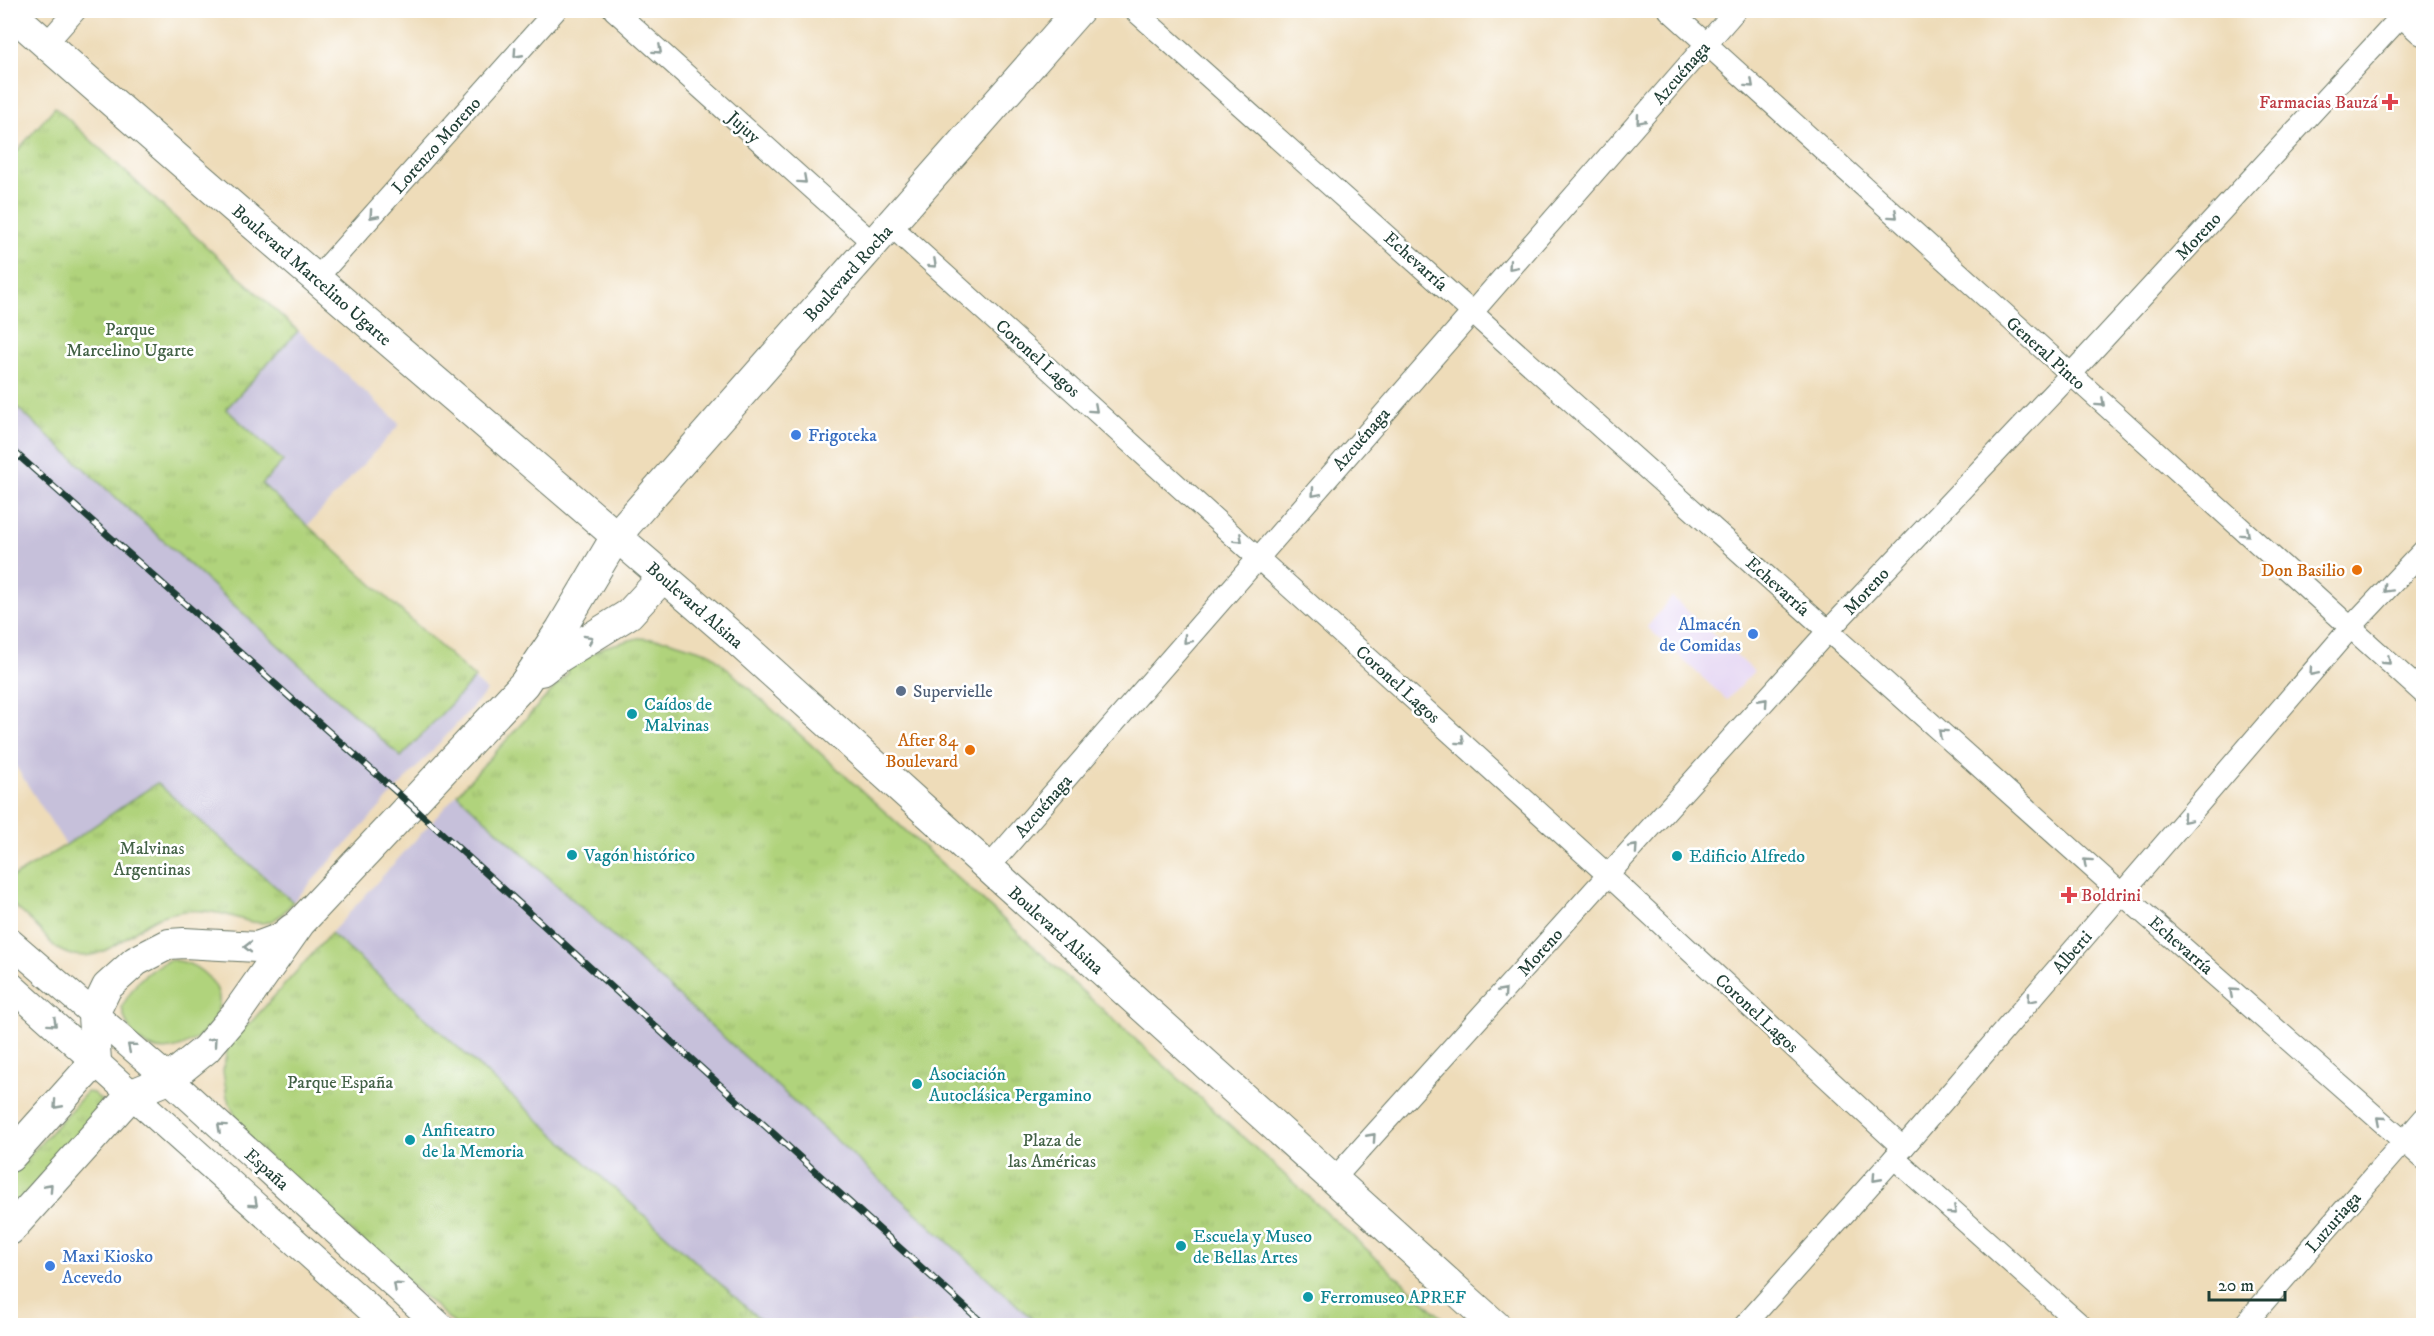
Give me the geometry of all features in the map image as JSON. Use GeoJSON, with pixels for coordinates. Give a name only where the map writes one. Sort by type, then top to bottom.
{"type":"FeatureCollection","features":[{"type":"Feature","properties":{"kind":"main road","name":"Boulevard Rocha"},"geometry":{"type":"LineString","coordinates":[[524,684],[561,629],[617,535],[1079,10]]}},
{"type":"Feature","properties":{"kind":"main road","name":"Boulevard Marcelino Ugarte"},"geometry":{"type":"LineString","coordinates":[[10,12],[316,279],[617,535]]}},
{"type":"Feature","properties":{"kind":"main road","name":"Boulevard Alsina"},"geometry":{"type":"LineString","coordinates":[[617,535],[1496,1326]]}},
{"type":"Feature","properties":{"kind":"main road"},"geometry":{"type":"LineString","coordinates":[[10,1230],[132,1094],[169,1079],[206,1050],[236,1014],[300,923],[524,684],[558,658],[629,614],[663,577]]}},
{"type":"Feature","properties":{"kind":"main road"},"geometry":{"type":"LineString","coordinates":[[10,1157],[96,1061],[93,1016],[107,987],[136,961],[169,944],[257,947],[281,938],[300,923]]}},
{"type":"Feature","properties":{"kind":"street"},"geometry":{"type":"LineString","coordinates":[[46,44],[76,10]]}},
{"type":"Feature","properties":{"kind":"street","name":"Lorenzo Moreno"},"geometry":{"type":"LineString","coordinates":[[316,279],[556,10]]}},
{"type":"Feature","properties":{"kind":"street","name":"Jujuy"},"geometry":{"type":"LineString","coordinates":[[614,10],[882,234]]}},
{"type":"Feature","properties":{"kind":"street","name":"Echevarría"},"geometry":{"type":"LineString","coordinates":[[1134,10],[2122,894],[2424,1159]]}},
{"type":"Feature","properties":{"kind":"street","name":"General Pinto"},"geometry":{"type":"LineString","coordinates":[[1670,10],[2424,694]]}},
{"type":"Feature","properties":{"kind":"street","name":"Azcuénaga"},"geometry":{"type":"LineString","coordinates":[[988,868],[1736,10]]}},
{"type":"Feature","properties":{"kind":"street","name":"Moreno"},"geometry":{"type":"LineString","coordinates":[[1333,1180],[1828,631],[2410,16]]}},
{"type":"Feature","properties":{"kind":"street","name":"Coronel Lagos"},"geometry":{"type":"LineString","coordinates":[[882,234],[1259,558],[1609,876],[2082,1326]]}},
{"type":"Feature","properties":{"kind":"street","name":"Alberti"},"geometry":{"type":"LineString","coordinates":[[1744,1326],[1898,1153],[2351,627],[2424,550]]}},
{"type":"Feature","properties":{"kind":"street","name":"España"},"geometry":{"type":"LineString","coordinates":[[10,942],[93,1016],[169,1079],[440,1326]]}},
{"type":"Feature","properties":{"kind":"street","name":"España"},"geometry":{"type":"LineString","coordinates":[[10,985],[389,1326]]}},
{"type":"Feature","properties":{"kind":"street","name":"Luzuriaga"},"geometry":{"type":"LineString","coordinates":[[2243,1326],[2424,1118]]}},
{"type":"Feature","properties":{"kind":"shaded area"},"geometry":{"type":"Polygon","coordinates":[[[55,107],[400,424],[307,526],[487,691],[293,902],[157,783],[66,845],[11,759],[11,158],[55,107]]]}},
{"type":"Feature","properties":{"kind":"shaded area"},"geometry":{"type":"Polygon","coordinates":[[[1672,597],[1754,671],[1727,700],[1647,627],[1672,597]]]}},
{"type":"Feature","properties":{"kind":"shaded area"},"geometry":{"type":"Polygon","coordinates":[[[457,794],[1039,1325],[766,1325],[331,933],[457,794]]]}},
{"type":"Feature","properties":{"kind":"green space","name":"Parque Marcelino Ugarte"},"geometry":{"type":"Polygon","coordinates":[[[55,107],[298,331],[226,409],[283,461],[262,484],[475,678],[401,757],[11,402],[11,158],[55,107]]]}},
{"type":"Feature","properties":{"kind":"green space","name":"Plaza de las Américas"},"geometry":{"type":"Polygon","coordinates":[[[638,638],[668,640],[710,653],[1450,1325],[1039,1325],[457,794],[568,673],[565,669],[604,647],[638,638]]]}},
{"type":"Feature","properties":{"kind":"green space","name":"Malvinas Argentinas"},"geometry":{"type":"Polygon","coordinates":[[[157,783],[293,902],[279,917],[268,922],[249,921],[211,912],[181,912],[159,917],[108,949],[97,953],[86,956],[61,951],[11,903],[11,878],[66,845],[157,783]]]}},
{"type":"Feature","properties":{"kind":"green space","name":"Parque España"},"geometry":{"type":"Polygon","coordinates":[[[331,933],[766,1325],[456,1325],[242,1133],[227,1097],[223,1071],[228,1045],[331,933]]]}},
{"type":"Feature","properties":{"kind":"green space"},"geometry":{"type":"Polygon","coordinates":[[[169,960],[191,965],[209,978],[219,996],[216,1014],[205,1031],[188,1043],[169,1049],[149,1047],[132,1033],[122,1007],[141,979],[169,960]]]}},
{"type":"Feature","properties":{"kind":"green space"},"geometry":{"type":"Polygon","coordinates":[[[87,1092],[93,1093],[101,1100],[102,1106],[11,1212],[11,1176],[87,1092]]]}},
{"type":"Feature","properties":{"kind":"railway"},"geometry":{"type":"LineString","coordinates":[[10,448],[392,788],[986,1326]]}},
{"type":"Feature","properties":{"kind":"place","name":"Farmacias Bauzá"},"geometry":{"type":"Point","coordinates":[2390,102]}},
{"type":"Feature","properties":{"kind":"place","name":"Frigoteka"},"geometry":{"type":"Point","coordinates":[796,435]}},
{"type":"Feature","properties":{"kind":"place","name":"Don Basilio"},"geometry":{"type":"Point","coordinates":[2357,570]}},
{"type":"Feature","properties":{"kind":"place","name":"Almacén de Comidas"},"geometry":{"type":"Point","coordinates":[1753,634]}},
{"type":"Feature","properties":{"kind":"place","name":"Supervielle"},"geometry":{"type":"Point","coordinates":[901,691]}},
{"type":"Feature","properties":{"kind":"place","name":"Caídos de Malvinas"},"geometry":{"type":"Point","coordinates":[632,714]}},
{"type":"Feature","properties":{"kind":"place","name":"After 84 Boulevard"},"geometry":{"type":"Point","coordinates":[970,750]}},
{"type":"Feature","properties":{"kind":"place","name":"Vagón histórico"},"geometry":{"type":"Point","coordinates":[572,855]}},
{"type":"Feature","properties":{"kind":"place","name":"Edificio Alfredo"},"geometry":{"type":"Point","coordinates":[1677,856]}},
{"type":"Feature","properties":{"kind":"place","name":"Boldrini"},"geometry":{"type":"Point","coordinates":[2069,895]}},
{"type":"Feature","properties":{"kind":"place","name":"Asociación Autoclásica Pergamino"},"geometry":{"type":"Point","coordinates":[917,1084]}},
{"type":"Feature","properties":{"kind":"place","name":"Anfiteatro de la Memoria"},"geometry":{"type":"Point","coordinates":[410,1140]}},
{"type":"Feature","properties":{"kind":"place","name":"Escuela y Museo de Bellas Artes"},"geometry":{"type":"Point","coordinates":[1181,1246]}},
{"type":"Feature","properties":{"kind":"place","name":"Maxi Kiosko Acevedo"},"geometry":{"type":"Point","coordinates":[50,1266]}},
{"type":"Feature","properties":{"kind":"place","name":"Ferromuseo APREF"},"geometry":{"type":"Point","coordinates":[1308,1297]}}]}
